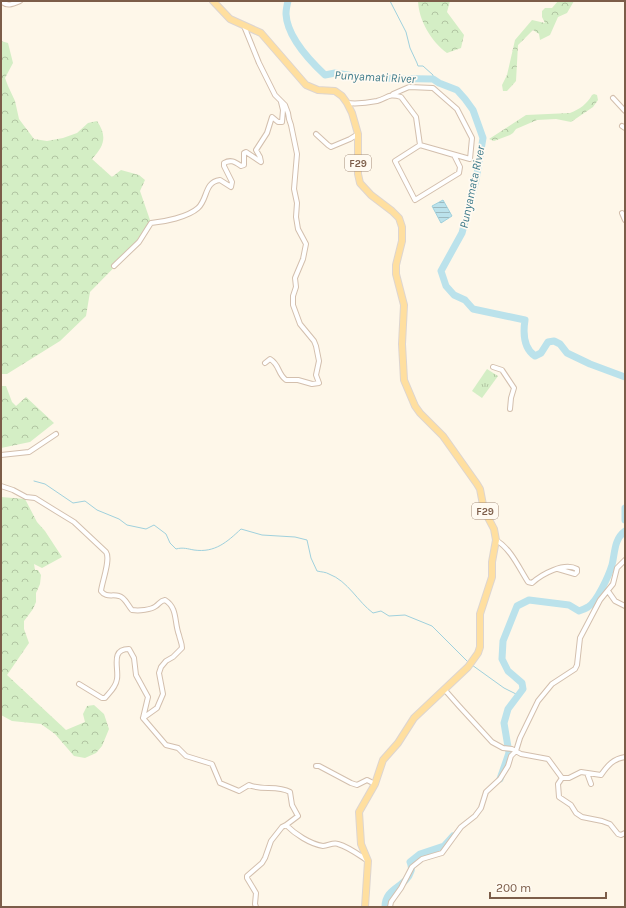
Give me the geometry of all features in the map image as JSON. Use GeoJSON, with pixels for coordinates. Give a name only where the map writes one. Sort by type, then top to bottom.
{"type":"FeatureCollection","features":[{"type":"Feature","properties":{"kind":"main road","name":"F29"},"geometry":{"type":"LineString","coordinates":[[213,1],[225,15],[261,34],[306,85],[318,90],[335,91],[342,96],[347,103],[352,113],[358,134],[358,167],[360,183],[399,218],[402,227],[402,241],[396,265],[396,274],[404,305],[402,344],[404,380],[415,406],[443,436],[480,489],[484,510],[494,529],[496,540],[492,562],[492,577],[480,614],[480,647],[474,661],[414,718],[398,743],[383,760],[375,784],[359,812],[361,844],[368,861],[365,907]]}},
{"type":"Feature","properties":{"kind":"street"},"geometry":{"type":"LineString","coordinates":[[2,1],[4,4],[10,5],[20,1]]}},
{"type":"Feature","properties":{"kind":"street"},"geometry":{"type":"LineString","coordinates":[[244,25],[259,63],[275,95],[285,105],[297,154],[294,189],[297,203],[296,217],[298,229],[306,244],[303,259],[295,278],[296,287],[293,296],[293,305],[300,324],[314,341],[316,346],[320,360],[316,375],[319,383],[312,384],[298,380],[286,380],[279,373],[274,361],[270,359],[265,364]]}},
{"type":"Feature","properties":{"kind":"street"},"geometry":{"type":"LineString","coordinates":[[347,103],[356,104],[378,101],[409,87],[433,88],[457,110],[472,138],[470,159],[420,145],[395,161],[415,200],[459,173],[460,167],[454,155],[420,145]]}},
{"type":"Feature","properties":{"kind":"street"},"geometry":{"type":"LineString","coordinates":[[393,94],[401,96],[416,117],[420,145]]}},
{"type":"Feature","properties":{"kind":"street"},"geometry":{"type":"LineString","coordinates":[[612,98],[625,111]]}},
{"type":"Feature","properties":{"kind":"street"},"geometry":{"type":"LineString","coordinates":[[114,266],[139,242],[151,223],[159,223],[198,209],[202,204],[208,187],[212,183],[220,180],[232,188],[232,182],[224,166],[224,163],[228,160],[234,161],[243,166],[244,153],[246,152],[261,162],[256,150],[267,133],[272,117],[278,122],[282,122],[283,110],[281,102]]}},
{"type":"Feature","properties":{"kind":"street"},"geometry":{"type":"LineString","coordinates":[[316,134],[331,147],[358,134]]}},
{"type":"Feature","properties":{"kind":"street"},"geometry":{"type":"LineString","coordinates":[[622,213],[625,220]]}},
{"type":"Feature","properties":{"kind":"street"},"geometry":{"type":"LineString","coordinates":[[493,367],[502,370],[514,388],[510,409]]}},
{"type":"Feature","properties":{"kind":"street"},"geometry":{"type":"LineString","coordinates":[[1,455],[29,452],[56,434]]}},
{"type":"Feature","properties":{"kind":"street"},"geometry":{"type":"LineString","coordinates":[[1,486],[26,497],[34,498],[74,522],[106,552],[108,555],[108,560],[101,591],[103,594],[108,596],[118,595],[132,610],[138,611],[153,608],[161,601],[165,600],[169,602],[174,609],[182,648],[161,667],[159,673],[163,694],[157,708],[143,718]]}},
{"type":"Feature","properties":{"kind":"street"},"geometry":{"type":"LineString","coordinates":[[496,540],[501,542],[508,551],[528,582],[532,583],[538,578],[558,568]]}},
{"type":"Feature","properties":{"kind":"street"},"geometry":{"type":"LineString","coordinates":[[390,907],[391,902],[401,888],[412,867],[422,859],[442,853],[461,827],[475,816],[481,808],[486,792],[500,778],[534,708],[552,684],[575,669],[577,665],[580,638],[600,600],[612,584],[617,568],[625,560]]}},
{"type":"Feature","properties":{"kind":"street"},"geometry":{"type":"LineString","coordinates":[[608,591],[615,601],[625,606]]}},
{"type":"Feature","properties":{"kind":"street"},"geometry":{"type":"LineString","coordinates":[[79,684],[102,698],[105,698],[114,688],[117,680],[116,659],[118,654],[125,649],[129,649],[134,658],[136,675],[148,697],[143,718]]}},
{"type":"Feature","properties":{"kind":"street"},"geometry":{"type":"LineString","coordinates":[[444,689],[492,742],[503,748],[514,750],[521,754],[548,759],[562,778]]}},
{"type":"Feature","properties":{"kind":"street"},"geometry":{"type":"LineString","coordinates":[[143,718],[166,745],[178,748],[186,756],[212,764],[220,783],[239,791],[249,785],[256,788],[283,788],[290,792],[292,806],[298,816],[282,827],[271,841],[262,863],[246,878],[256,893],[256,907]]}},
{"type":"Feature","properties":{"kind":"street"},"geometry":{"type":"LineString","coordinates":[[562,778],[569,778],[581,772],[601,775],[610,763],[625,757]]}},
{"type":"Feature","properties":{"kind":"street"},"geometry":{"type":"LineString","coordinates":[[316,766],[319,766],[351,783],[357,784],[367,780],[375,784]]}},
{"type":"Feature","properties":{"kind":"street"},"geometry":{"type":"LineString","coordinates":[[588,773],[591,784]]}},
{"type":"Feature","properties":{"kind":"street"},"geometry":{"type":"LineString","coordinates":[[562,778],[558,784],[559,797],[571,805],[576,813],[582,817],[610,824],[618,834],[621,835],[625,833]]}},
{"type":"Feature","properties":{"kind":"street"},"geometry":{"type":"LineString","coordinates":[[286,825],[302,838],[324,846],[338,843],[368,861]]}},
{"type":"Feature","properties":{"kind":"green space"},"geometry":{"type":"Polygon","coordinates":[[[418,1],[450,1],[447,12],[464,35],[461,48],[447,53],[436,43],[423,23],[418,1]]]}},
{"type":"Feature","properties":{"kind":"green space"},"geometry":{"type":"Polygon","coordinates":[[[558,1],[574,1],[567,13],[558,17],[550,35],[540,40],[539,34],[533,30],[518,45],[516,81],[507,91],[503,91],[502,85],[507,75],[515,40],[532,20],[545,23],[542,17],[542,11],[545,8],[552,8],[558,1]]]}},
{"type":"Feature","properties":{"kind":"green space"},"geometry":{"type":"Polygon","coordinates":[[[1,41],[8,43],[13,63],[5,78],[15,101],[19,119],[34,139],[47,141],[63,138],[77,133],[88,123],[97,121],[102,131],[103,140],[100,149],[92,159],[112,177],[121,170],[139,175],[145,180],[140,191],[151,223],[139,242],[90,292],[86,316],[60,341],[7,374],[1,374],[1,41]]]}},
{"type":"Feature","properties":{"kind":"green space"},"geometry":{"type":"Polygon","coordinates":[[[594,94],[597,95],[598,100],[593,107],[571,122],[556,119],[537,120],[516,129],[510,135],[494,141],[489,139],[526,115],[570,113],[577,110],[594,94]]]}},
{"type":"Feature","properties":{"kind":"green space"},"geometry":{"type":"Polygon","coordinates":[[[487,369],[498,376],[482,398],[472,391],[487,369]]]}},
{"type":"Feature","properties":{"kind":"green space"},"geometry":{"type":"Polygon","coordinates":[[[1,386],[6,386],[12,402],[16,406],[26,397],[54,423],[30,442],[1,448],[1,386]]]}},
{"type":"Feature","properties":{"kind":"green space"},"geometry":{"type":"Polygon","coordinates":[[[1,497],[25,499],[37,522],[45,531],[62,557],[42,568],[34,564],[35,570],[38,570],[41,575],[40,584],[36,593],[36,602],[33,609],[24,621],[24,629],[29,643],[7,675],[66,730],[85,722],[83,714],[87,706],[94,705],[104,714],[109,729],[102,746],[96,753],[85,758],[74,756],[55,734],[41,724],[12,721],[1,715],[1,497]]]}},
{"type":"Feature","properties":{"kind":"water"},"geometry":{"type":"Polygon","coordinates":[[[443,200],[452,216],[441,223],[432,206],[443,200]]]}},
{"type":"Feature","properties":{"kind":"waterway","name":"Punyamata River"},"geometry":{"type":"LineString","coordinates":[[288,1],[286,14],[290,31],[300,48],[325,75],[335,73],[367,78],[433,79],[457,90],[473,110],[483,138],[476,180],[462,233],[441,271],[446,286],[454,295],[465,300],[473,309],[525,320],[524,335],[526,345],[535,356],[541,353],[548,342],[554,341],[560,344],[567,353],[590,364],[625,377]]}},
{"type":"Feature","properties":{"kind":"waterway"},"geometry":{"type":"LineString","coordinates":[[390,1],[406,32],[410,48],[418,66],[423,66],[433,75],[433,79]]}},
{"type":"Feature","properties":{"kind":"waterway"},"geometry":{"type":"LineString","coordinates":[[34,481],[45,484],[73,503],[85,501],[97,510],[119,519],[127,525],[146,529],[154,525],[166,534],[170,543],[176,549],[183,548],[208,550],[220,546],[241,529],[262,535],[295,537],[307,540],[311,558],[317,571],[328,573],[336,577],[373,613],[381,611],[389,616],[405,615],[432,626],[468,662]]}},
{"type":"Feature","properties":{"kind":"waterway","name":"Punyamata River"},"geometry":{"type":"LineString","coordinates":[[625,508],[625,520]]}},
{"type":"Feature","properties":{"kind":"waterway","name":"Punyamata River"},"geometry":{"type":"LineString","coordinates":[[500,779],[509,753],[504,723],[508,709],[523,689],[522,683],[508,671],[502,659],[503,641],[517,606],[529,600],[569,605],[579,611],[588,607],[599,594],[612,565],[617,542],[621,534],[625,531]]}},
{"type":"Feature","properties":{"kind":"waterway"},"geometry":{"type":"LineString","coordinates":[[472,665],[504,688],[518,695]]}},
{"type":"Feature","properties":{"kind":"waterway","name":"Punyamata River"},"geometry":{"type":"LineString","coordinates":[[385,907],[388,895],[408,877],[411,871],[410,862],[420,854],[444,846],[453,836]]}},
{"type":"Feature","properties":{"kind":"water label","name":"Punyamati River"},"geometry":{"type":"Point","coordinates":[375,77]}}]}
